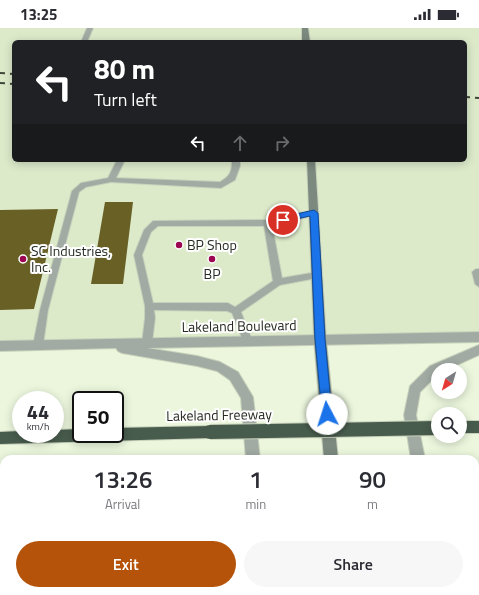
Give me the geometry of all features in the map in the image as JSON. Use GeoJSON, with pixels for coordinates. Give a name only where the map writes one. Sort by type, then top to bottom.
{"type":"FeatureCollection","features":[{"type":"Feature","properties":{"kind":"highway"},"geometry":{"type":"LineString","coordinates":[[467,427],[479,427]]}},
{"type":"Feature","properties":{"kind":"highway","name":"Lakeland Freeway"},"geometry":{"type":"LineString","coordinates":[[0,438],[431,428]]}},
{"type":"Feature","properties":{"kind":"main road"},"geometry":{"type":"LineString","coordinates":[[306,28],[306,40]]}},
{"type":"Feature","properties":{"kind":"main road"},"geometry":{"type":"LineString","coordinates":[[312,162],[320,339],[331,455]]}},
{"type":"Feature","properties":{"kind":"street","name":"Lakeland Boulevard"},"geometry":{"type":"LineString","coordinates":[[0,346],[247,340],[479,337]]}},
{"type":"Feature","properties":{"kind":"street"},"geometry":{"type":"LineString","coordinates":[[97,344],[197,361],[220,367],[234,376],[247,397],[253,455]]}},
{"type":"Feature","properties":{"kind":"street"},"geometry":{"type":"LineString","coordinates":[[417,455],[410,415],[414,390],[434,370],[479,350]]}},
{"type":"Feature","properties":{"kind":"lane"},"geometry":{"type":"LineString","coordinates":[[85,40],[90,28]]}},
{"type":"Feature","properties":{"kind":"lane"},"geometry":{"type":"LineString","coordinates":[[111,180],[120,162]]}},
{"type":"Feature","properties":{"kind":"lane"},"geometry":{"type":"LineString","coordinates":[[38,345],[44,310],[76,191],[84,185],[111,180],[221,184],[232,178],[236,162]]}},
{"type":"Feature","properties":{"kind":"lane"},"geometry":{"type":"LineString","coordinates":[[147,343],[150,318],[149,306],[138,255],[148,230],[156,223],[268,223],[314,213]]}},
{"type":"Feature","properties":{"kind":"lane"},"geometry":{"type":"LineString","coordinates":[[268,223],[278,282]]}},
{"type":"Feature","properties":{"kind":"lane"},"geometry":{"type":"LineString","coordinates":[[479,272],[476,272],[479,284]]}},
{"type":"Feature","properties":{"kind":"lane"},"geometry":{"type":"LineString","coordinates":[[236,311],[278,282],[317,275]]}},
{"type":"Feature","properties":{"kind":"lane"},"geometry":{"type":"LineString","coordinates":[[149,306],[228,308],[236,311],[247,340]]}},
{"type":"Feature","properties":{"kind":"shaded area"},"geometry":{"type":"Polygon","coordinates":[[[0,28],[479,28],[479,337],[0,346],[0,28]]]}},
{"type":"Feature","properties":{"kind":"building"},"geometry":{"type":"Polygon","coordinates":[[[105,202],[133,202],[123,284],[91,284],[105,202]]]}},
{"type":"Feature","properties":{"kind":"building","name":"SC Industries, Inc."},"geometry":{"type":"Polygon","coordinates":[[[58,209],[34,309],[0,310],[0,210],[58,209]]]}},
{"type":"Feature","properties":{"kind":"railway"},"geometry":{"type":"LineString","coordinates":[[0,73],[12,74]]}},
{"type":"Feature","properties":{"kind":"railway"},"geometry":{"type":"LineString","coordinates":[[0,83],[12,84]]}},
{"type":"Feature","properties":{"kind":"railway"},"geometry":{"type":"LineString","coordinates":[[467,97],[479,98]]}},
{"type":"Feature","properties":{"kind":"place","name":"BP Shop"},"geometry":{"type":"Point","coordinates":[179,245]}},
{"type":"Feature","properties":{"kind":"place","name":"SC Industries, Inc."},"geometry":{"type":"Point","coordinates":[23,259]}},
{"type":"Feature","properties":{"kind":"place","name":"BP"},"geometry":{"type":"Point","coordinates":[212,259]}},
{"type":"Feature","properties":{"kind":"route"},"geometry":{"type":"LineString","coordinates":[[283,220],[314,213],[320,339],[327,414]]}}]}
